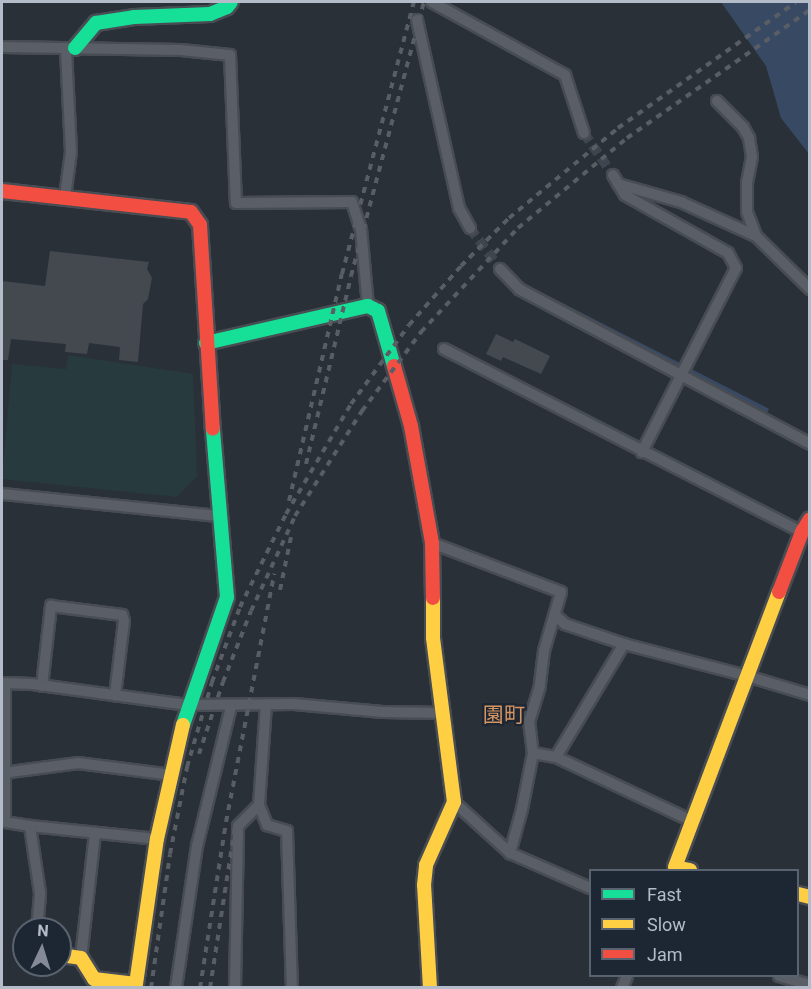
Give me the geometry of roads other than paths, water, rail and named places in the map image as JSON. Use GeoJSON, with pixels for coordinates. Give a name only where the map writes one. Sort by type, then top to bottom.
{"type":"FeatureCollection","features":[{"type":"Feature","properties":{"kind":"street"},"geometry":{"type":"LineString","coordinates":[[65,197],[71,152],[71,48],[96,23],[134,17],[210,14],[227,7],[231,2]]}},
{"type":"Feature","properties":{"kind":"street"},"geometry":{"type":"LineString","coordinates":[[432,2],[566,75],[584,134]]}},
{"type":"Feature","properties":{"kind":"street"},"geometry":{"type":"LineString","coordinates":[[417,20],[459,208],[470,228]]}},
{"type":"Feature","properties":{"kind":"street"},"geometry":{"type":"LineString","coordinates":[[2,47],[181,50],[230,55],[236,204],[352,202],[362,229],[368,306]]}},
{"type":"Feature","properties":{"kind":"street"},"geometry":{"type":"LineString","coordinates":[[717,101],[743,127],[749,138],[752,157],[747,183],[747,212],[756,236]]}},
{"type":"Feature","properties":{"kind":"street"},"geometry":{"type":"LineString","coordinates":[[642,452],[736,268],[728,253],[626,195],[615,179],[681,202],[756,236],[810,290]]}},
{"type":"Feature","properties":{"kind":"street"},"geometry":{"type":"LineString","coordinates":[[2,191],[191,212],[200,225],[218,516],[227,597],[188,705],[157,839],[135,986],[94,979],[81,958],[95,833]]}},
{"type":"Feature","properties":{"kind":"street"},"geometry":{"type":"LineString","coordinates":[[500,268],[519,288],[810,444]]}},
{"type":"Feature","properties":{"kind":"street"},"geometry":{"type":"LineString","coordinates":[[206,343],[368,306],[378,311],[411,426],[432,543],[433,637],[454,802],[426,865],[424,885],[430,987]]}},
{"type":"Feature","properties":{"kind":"street"},"geometry":{"type":"LineString","coordinates":[[444,349],[802,532]]}},
{"type":"Feature","properties":{"kind":"street"},"geometry":{"type":"LineString","coordinates":[[2,494],[218,516]]}},
{"type":"Feature","properties":{"kind":"street"},"geometry":{"type":"LineString","coordinates":[[674,869],[802,532],[809,519],[810,508]]}},
{"type":"Feature","properties":{"kind":"street"},"geometry":{"type":"LineString","coordinates":[[432,543],[561,592],[544,651],[540,686],[529,721],[533,753],[522,810],[510,853]]}},
{"type":"Feature","properties":{"kind":"street"},"geometry":{"type":"LineString","coordinates":[[42,686],[51,606],[122,615],[124,621],[115,695]]}},
{"type":"Feature","properties":{"kind":"street"},"geometry":{"type":"LineString","coordinates":[[555,615],[564,624],[624,644],[810,695]]}},
{"type":"Feature","properties":{"kind":"street"},"geometry":{"type":"LineString","coordinates":[[556,757],[624,644]]}},
{"type":"Feature","properties":{"kind":"street"},"geometry":{"type":"LineString","coordinates":[[157,839],[5,822],[3,777],[5,683],[188,705],[231,707],[266,704],[383,712],[442,713]]}},
{"type":"Feature","properties":{"kind":"street"},"geometry":{"type":"LineString","coordinates":[[266,704],[259,805],[267,825],[287,831],[292,987]]}},
{"type":"Feature","properties":{"kind":"street"},"geometry":{"type":"LineString","coordinates":[[176,987],[197,846],[231,707]]}},
{"type":"Feature","properties":{"kind":"street"},"geometry":{"type":"LineString","coordinates":[[533,753],[556,757],[692,821]]}},
{"type":"Feature","properties":{"kind":"street"},"geometry":{"type":"LineString","coordinates":[[3,777],[10,772],[78,763],[172,775]]}},
{"type":"Feature","properties":{"kind":"street"},"geometry":{"type":"LineString","coordinates":[[454,802],[510,853],[589,887]]}},
{"type":"Feature","properties":{"kind":"street"},"geometry":{"type":"LineString","coordinates":[[235,987],[238,826],[259,805]]}},
{"type":"Feature","properties":{"kind":"street"},"geometry":{"type":"LineString","coordinates":[[30,826],[40,893],[37,917]]}},
{"type":"Feature","properties":{"kind":"street"},"geometry":{"type":"LineString","coordinates":[[72,957],[81,958]]}},
{"type":"Feature","properties":{"kind":"street"},"geometry":{"type":"LineString","coordinates":[[785,977],[810,985]]}},
{"type":"Feature","properties":{"kind":"water"},"geometry":{"type":"Polygon","coordinates":[[[721,2],[809,2],[809,154],[781,118],[766,66],[721,2]]]}},
{"type":"Feature","properties":{"kind":"waterway"},"geometry":{"type":"LineString","coordinates":[[506,267],[521,284],[679,365]]}},
{"type":"Feature","properties":{"kind":"waterway"},"geometry":{"type":"LineString","coordinates":[[691,371],[767,410]]}},
{"type":"Feature","properties":{"kind":"tunnel"},"geometry":{"type":"LineString","coordinates":[[584,133],[613,175]]}},
{"type":"Feature","properties":{"kind":"tunnel"},"geometry":{"type":"LineString","coordinates":[[470,228],[500,269]]}},
{"type":"Feature","properties":{"kind":"railway"},"geometry":{"type":"LineString","coordinates":[[289,501],[342,274],[414,2]]}},
{"type":"Feature","properties":{"kind":"railway"},"geometry":{"type":"LineString","coordinates":[[306,464],[351,276],[424,2]]}},
{"type":"Feature","properties":{"kind":"railway"},"geometry":{"type":"LineString","coordinates":[[151,988],[170,854],[187,767],[212,682],[240,607],[286,514],[351,404],[409,325],[461,266],[509,218],[618,128],[796,2]]}},
{"type":"Feature","properties":{"kind":"railway"},"geometry":{"type":"LineString","coordinates":[[199,754],[223,682],[251,611],[295,516],[362,411],[421,332],[518,228],[627,138],[810,10]]}},
{"type":"Feature","properties":{"kind":"railway"},"geometry":{"type":"LineString","coordinates":[[280,590],[291,537]]}},
{"type":"Feature","properties":{"kind":"railway"},"geometry":{"type":"LineString","coordinates":[[200,988],[226,822],[274,574]]}},
{"type":"Feature","properties":{"kind":"railway"},"geometry":{"type":"LineString","coordinates":[[210,988],[235,826]]}},
{"type":"Feature","properties":{"kind":"district","name":"園町"},"geometry":{"type":"Point","coordinates":[504,715]}}]}
